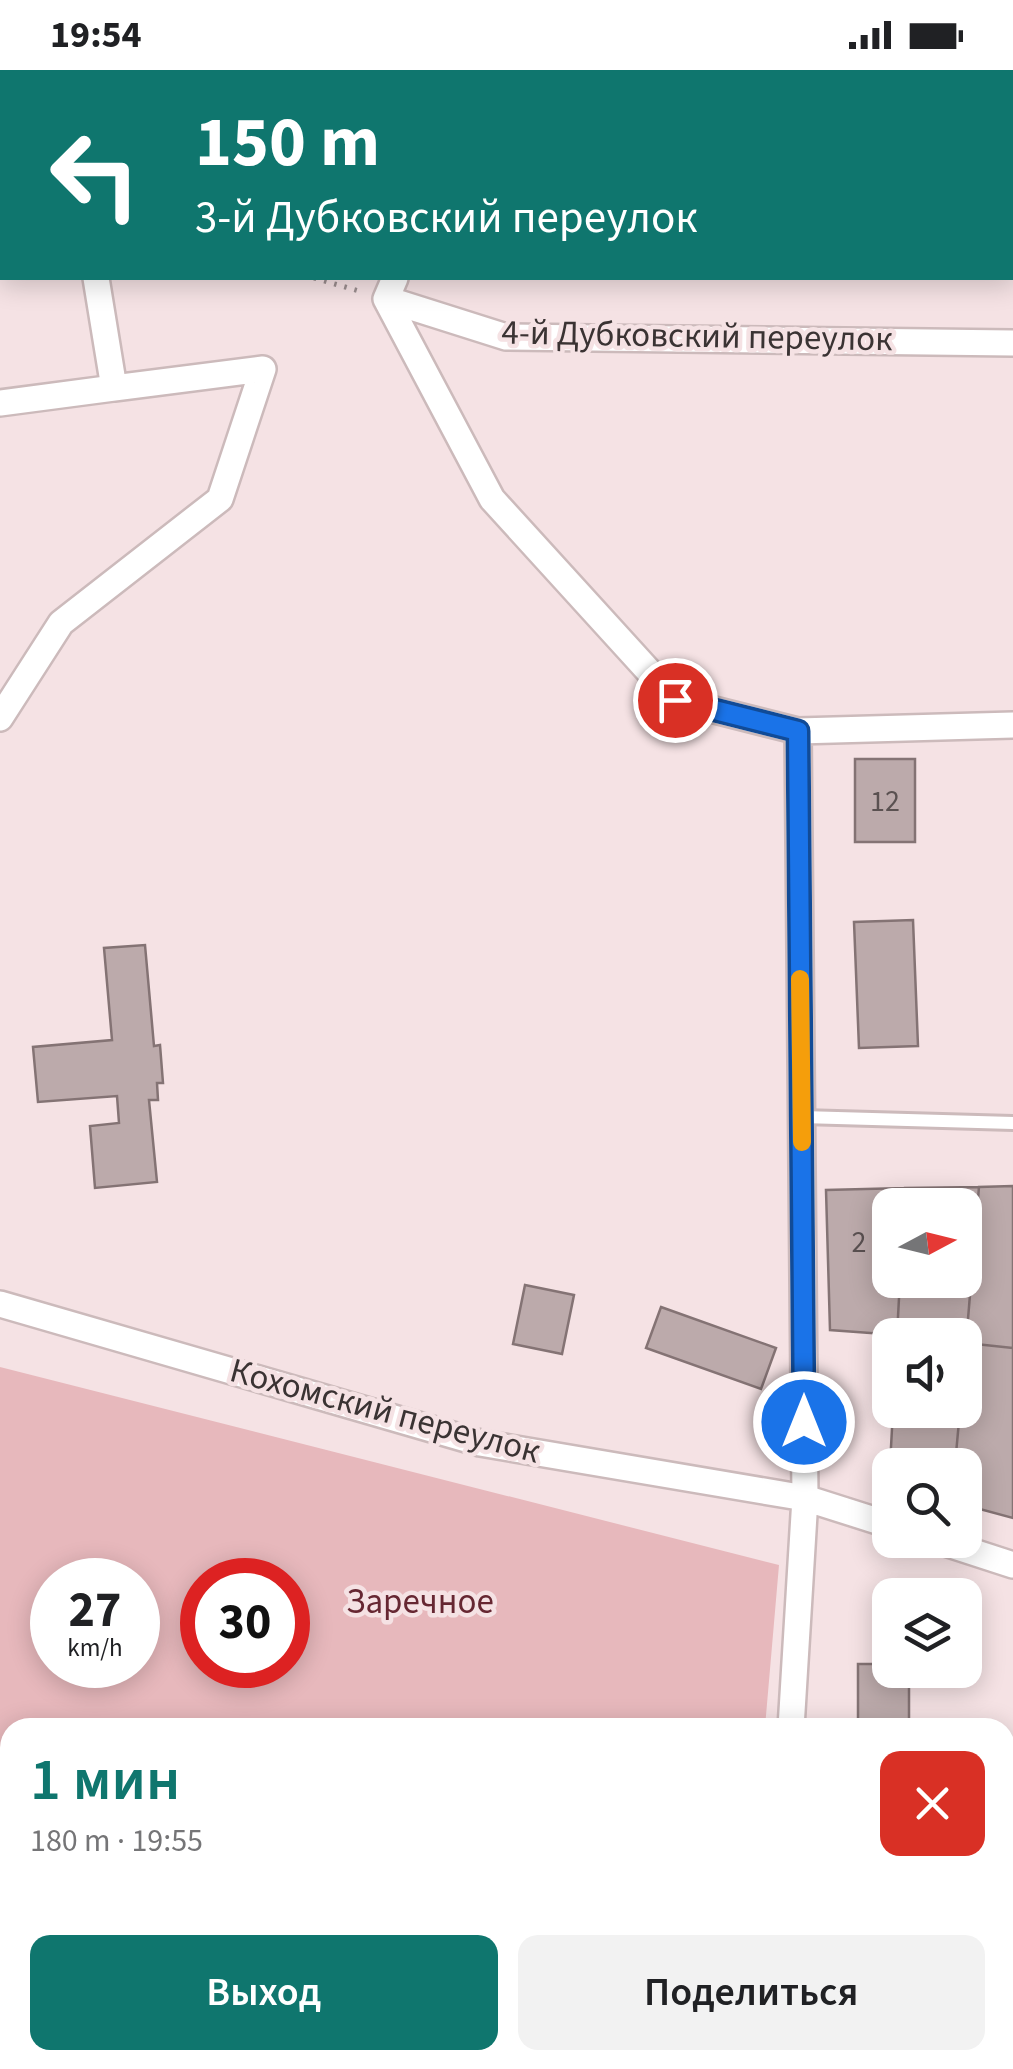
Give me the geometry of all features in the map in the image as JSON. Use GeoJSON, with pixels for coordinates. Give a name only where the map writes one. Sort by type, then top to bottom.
{"type":"FeatureCollection","features":[{"type":"Feature","properties":{"kind":"street"},"geometry":{"type":"LineString","coordinates":[[96,280],[114,388]]}},
{"type":"Feature","properties":{"kind":"street"},"geometry":{"type":"LineString","coordinates":[[390,288],[492,499],[675,700],[798,731],[1013,725]]}},
{"type":"Feature","properties":{"kind":"street","name":"4-й Дубковский переулок"},"geometry":{"type":"LineString","coordinates":[[390,288],[506,338],[1013,343]]}},
{"type":"Feature","properties":{"kind":"street"},"geometry":{"type":"LineString","coordinates":[[0,404],[263,369],[220,499],[61,623],[0,718]]}},
{"type":"Feature","properties":{"kind":"street"},"geometry":{"type":"LineString","coordinates":[[792,1718],[805,1498],[798,731]]}},
{"type":"Feature","properties":{"kind":"street","name":"Кохомский переулок"},"geometry":{"type":"LineString","coordinates":[[0,1304],[480,1444],[805,1498],[872,1519]]}},
{"type":"Feature","properties":{"kind":"street"},"geometry":{"type":"LineString","coordinates":[[982,1555],[1013,1565]]}},
{"type":"Feature","properties":{"kind":"lane"},"geometry":{"type":"LineString","coordinates":[[802,1118],[1013,1123]]}},
{"type":"Feature","properties":{"kind":"path"},"geometry":{"type":"LineString","coordinates":[[329,280],[390,288]]}},
{"type":"Feature","properties":{"kind":"green space","name":"Заречное"},"geometry":{"type":"Polygon","coordinates":[[[0,1367],[779,1565],[766,1718],[0,1718],[0,1367]]]}},
{"type":"Feature","properties":{"kind":"building"},"geometry":{"type":"Polygon","coordinates":[[[855,759],[915,759],[915,842],[855,842],[855,759]]]}},
{"type":"Feature","properties":{"kind":"building"},"geometry":{"type":"Polygon","coordinates":[[[913,920],[918,1046],[859,1048],[854,922],[913,920]]]}},
{"type":"Feature","properties":{"kind":"building"},"geometry":{"type":"Polygon","coordinates":[[[145,945],[154,1046],[160,1045],[163,1083],[157,1083],[158,1100],[149,1100],[157,1182],[95,1188],[90,1126],[119,1123],[117,1096],[38,1102],[33,1047],[112,1040],[104,948],[145,945]]]}},
{"type":"Feature","properties":{"kind":"building"},"geometry":{"type":"Polygon","coordinates":[[[1013,1186],[1013,1348],[982,1345],[982,1318],[968,1318],[970,1298],[982,1298],[979,1187],[1013,1186]]]}},
{"type":"Feature","properties":{"kind":"building"},"geometry":{"type":"Polygon","coordinates":[[[872,1189],[872,1298],[899,1298],[898,1318],[872,1318],[872,1333],[830,1330],[826,1190],[872,1189]]]}},
{"type":"Feature","properties":{"kind":"building"},"geometry":{"type":"Polygon","coordinates":[[[525,1285],[574,1295],[562,1354],[513,1344],[525,1285]]]}},
{"type":"Feature","properties":{"kind":"building"},"geometry":{"type":"Polygon","coordinates":[[[899,1298],[970,1298],[968,1318],[898,1318],[899,1298]]]}},
{"type":"Feature","properties":{"kind":"building"},"geometry":{"type":"Polygon","coordinates":[[[661,1307],[776,1348],[761,1389],[646,1348],[661,1307]]]}},
{"type":"Feature","properties":{"kind":"building"},"geometry":{"type":"Polygon","coordinates":[[[982,1345],[1013,1348],[1013,1518],[982,1510],[982,1448],[957,1448],[958,1428],[982,1428],[982,1345]]]}},
{"type":"Feature","properties":{"kind":"building"},"geometry":{"type":"Polygon","coordinates":[[[892,1428],[958,1428],[957,1448],[891,1448],[892,1428]]]}},
{"type":"Feature","properties":{"kind":"building"},"geometry":{"type":"Polygon","coordinates":[[[858,1664],[872,1664],[872,1688],[909,1688],[909,1718],[858,1718],[858,1664]]]}},
{"type":"Feature","properties":{"kind":"slow traffic"},"geometry":{"type":"LineString","coordinates":[[800,979],[802,1142]]}},
{"type":"Feature","properties":{"kind":"route"},"geometry":{"type":"LineString","coordinates":[[675,700],[798,731],[804,1422]]}}]}
